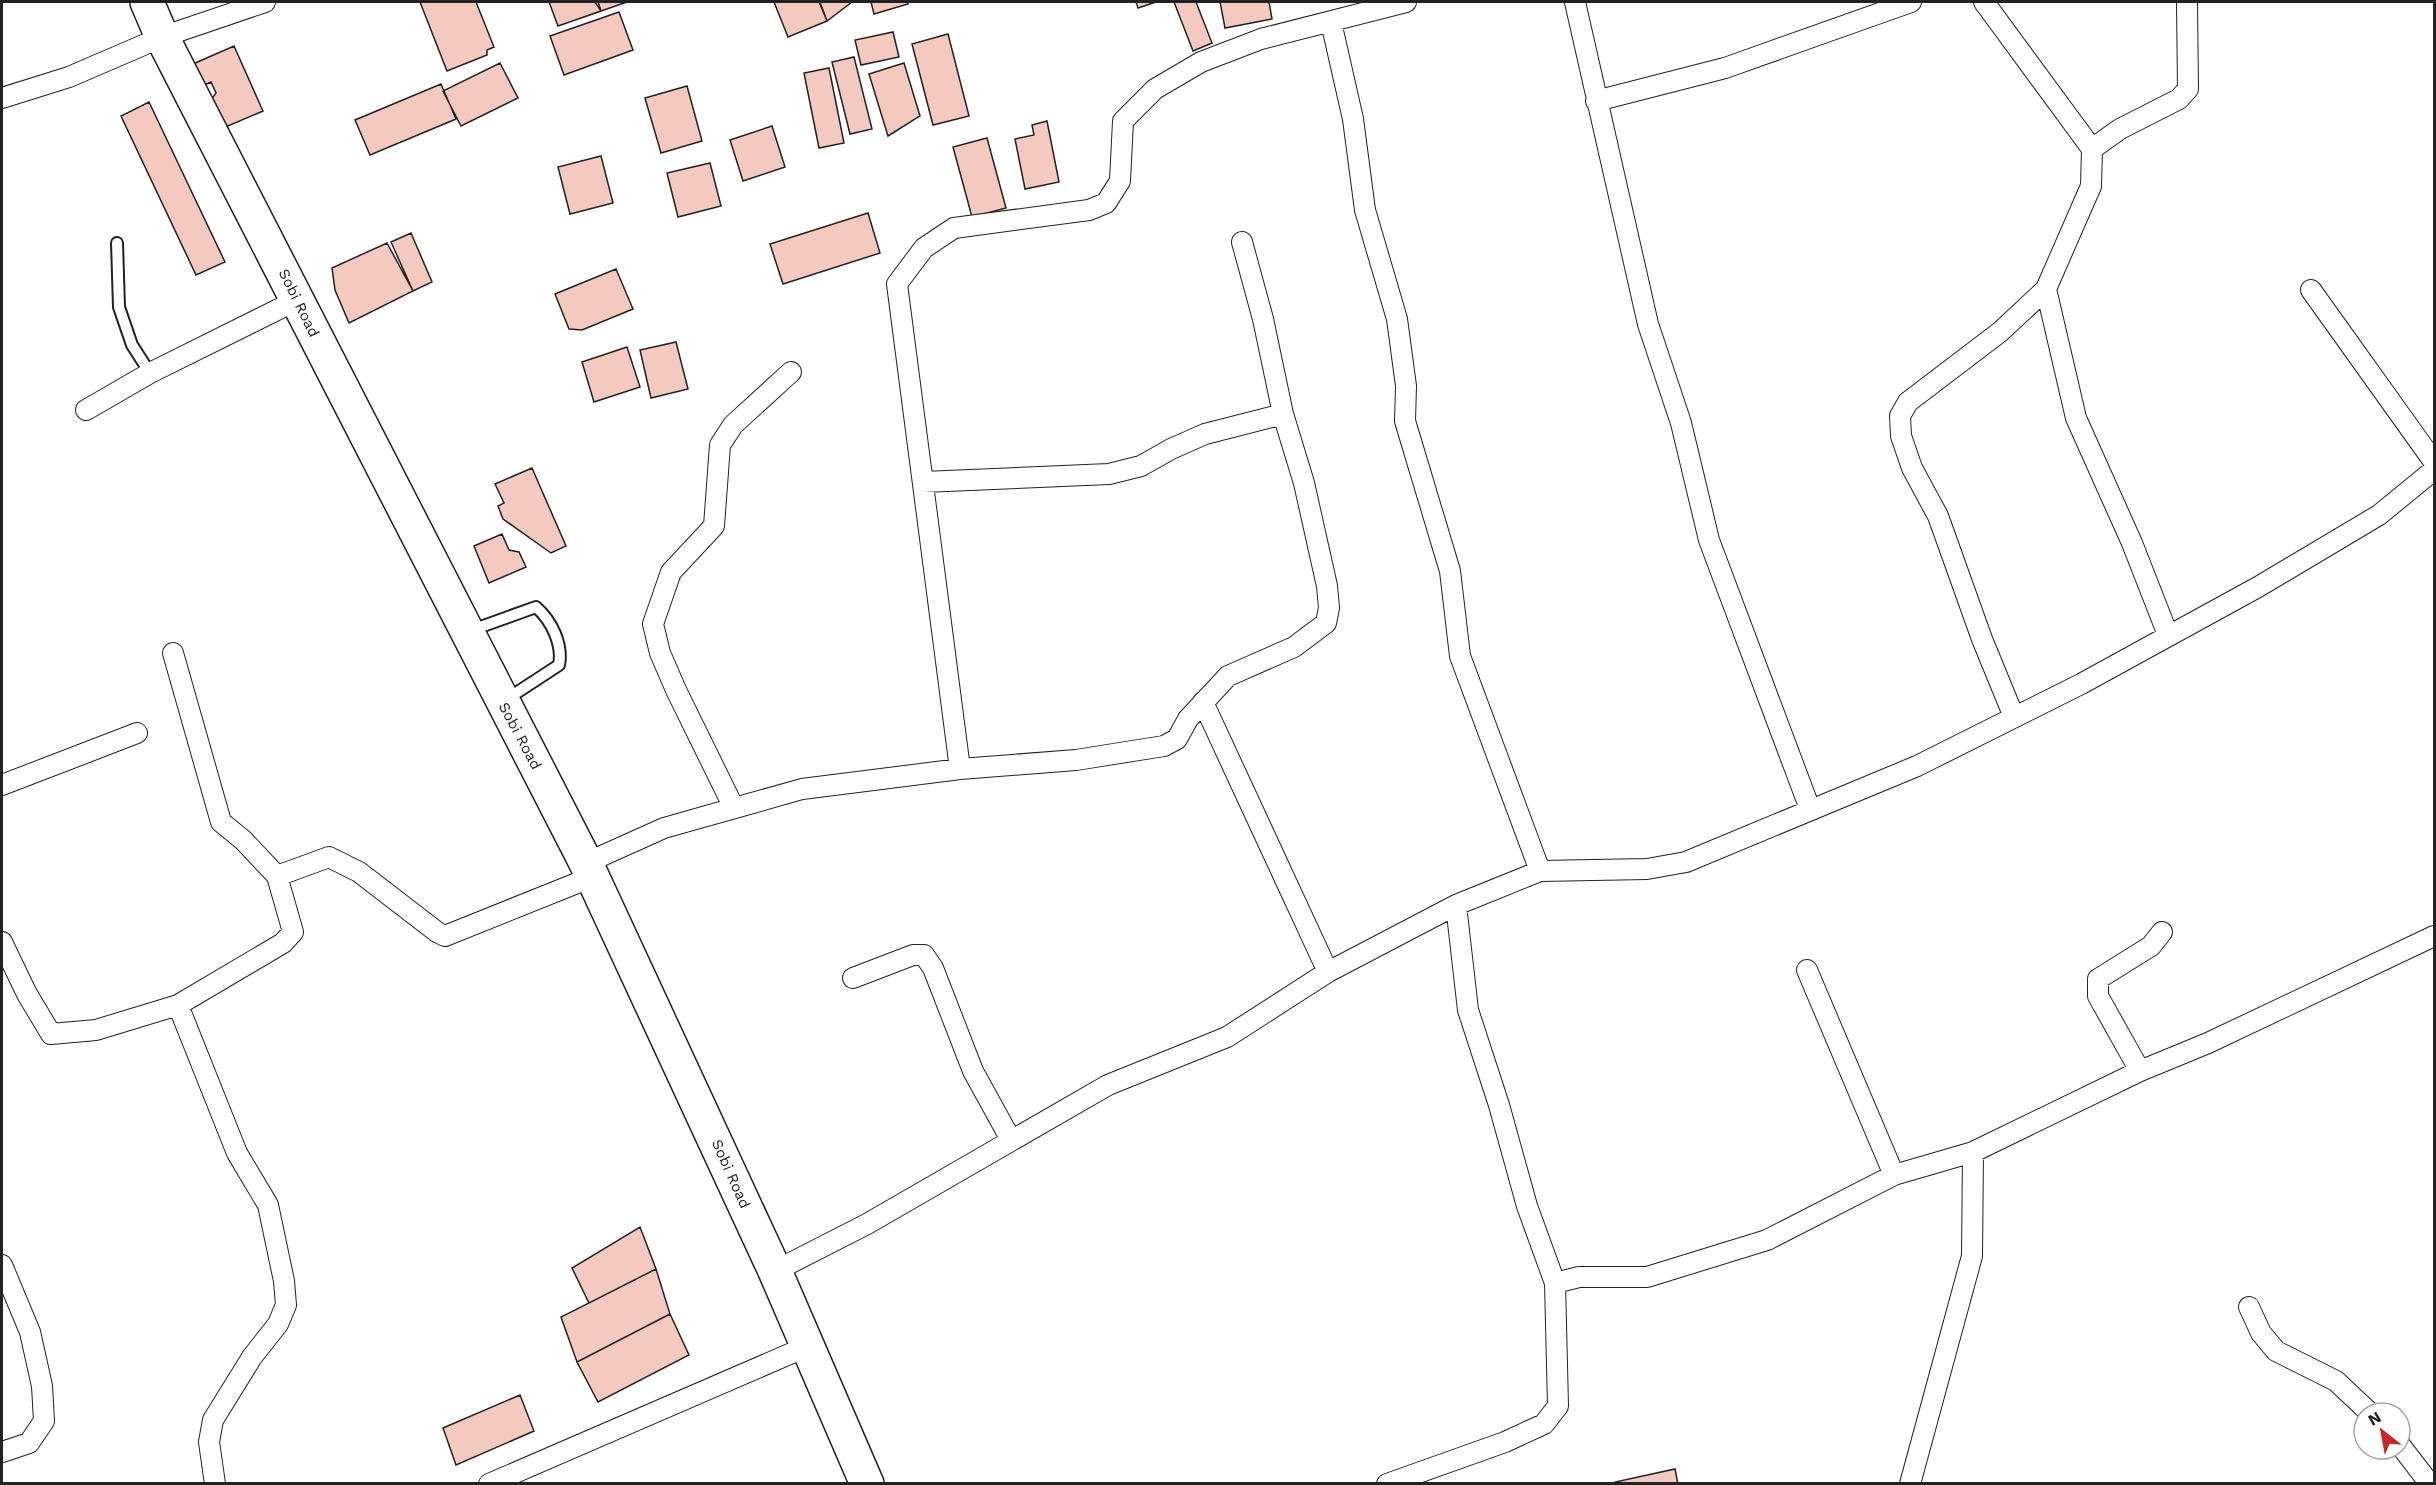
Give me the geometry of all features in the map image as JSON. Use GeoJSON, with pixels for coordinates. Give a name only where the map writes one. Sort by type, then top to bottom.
{"type":"FeatureCollection","features":[{"type":"Feature","properties":{"kind":"highway","name":"Sobi Road"},"geometry":{"type":"LineString","coordinates":[[147,2],[162,37],[589,870],[775,1271],[867,1484]]}},
{"type":"Feature","properties":{"kind":"street"},"geometry":{"type":"LineString","coordinates":[[2,98],[69,77],[162,37],[264,2]]}},
{"type":"Feature","properties":{"kind":"street"},"geometry":{"type":"LineString","coordinates":[[960,769],[897,284],[924,248],[954,228],[1089,210],[1106,203],[1120,181],[1123,121],[1155,89],[1201,62],[1261,39],[1331,22],[1359,7],[1406,2]]}},
{"type":"Feature","properties":{"kind":"street"},"geometry":{"type":"LineString","coordinates":[[1575,2],[1648,324],[1681,423],[1709,540],[1810,809]]}},
{"type":"Feature","properties":{"kind":"street"},"geometry":{"type":"LineString","coordinates":[[1596,101],[1725,68],[1911,2]]}},
{"type":"Feature","properties":{"kind":"street"},"geometry":{"type":"LineString","coordinates":[[1984,2],[2092,149],[2091,186],[2046,289],[2000,332],[1908,402],[1900,416],[1902,436],[1912,468],[1938,516],[1982,639],[2014,717]]}},
{"type":"Feature","properties":{"kind":"street"},"geometry":{"type":"LineString","coordinates":[[2092,149],[2120,129],[2179,99],[2188,89],[2187,2]]}},
{"type":"Feature","properties":{"kind":"street"},"geometry":{"type":"LineString","coordinates":[[1331,22],[1353,119],[1365,210],[1397,319],[1406,386],[1405,421],[1450,571],[1460,656],[1540,871]]}},
{"type":"Feature","properties":{"kind":"street"},"geometry":{"type":"LineString","coordinates":[[277,876],[328,856],[359,872],[445,936],[589,870],[664,828],[733,806],[802,789],[960,769],[1076,760],[1164,746],[1177,739],[1188,719],[1228,676],[1294,647],[1326,623],[1329,608],[1327,586],[1304,483],[1283,414],[1263,320],[1242,242]]}},
{"type":"Feature","properties":{"kind":"street"},"geometry":{"type":"LineString","coordinates":[[86,410],[150,373],[290,285]]}},
{"type":"Feature","properties":{"kind":"street"},"geometry":{"type":"LineString","coordinates":[[2046,289],[2076,418],[2132,543],[2168,635]]}},
{"type":"Feature","properties":{"kind":"street"},"geometry":{"type":"LineString","coordinates":[[2311,290],[2434,462]]}},
{"type":"Feature","properties":{"kind":"street"},"geometry":{"type":"LineString","coordinates":[[733,806],[676,690],[660,652],[653,624],[671,572],[714,526],[720,445],[733,425],[791,372]]}},
{"type":"Feature","properties":{"kind":"street"},"geometry":{"type":"LineString","coordinates":[[923,482],[1109,474],[1142,466],[1171,449],[1205,434],[1283,414]]}},
{"type":"Feature","properties":{"kind":"street"},"geometry":{"type":"LineString","coordinates":[[775,1271],[867,1224],[1108,1085],[1227,1036],[1328,972],[1456,905],[1540,871],[1647,868],[1686,862],[1917,766],[2081,684],[2258,587],[2379,515],[2434,470]]}},
{"type":"Feature","properties":{"kind":"street"},"geometry":{"type":"LineString","coordinates":[[2,942],[27,994],[51,1034],[96,1030],[178,1005],[283,943],[293,932],[277,876],[243,840],[221,822],[173,653]]}},
{"type":"Feature","properties":{"kind":"street"},"geometry":{"type":"LineString","coordinates":[[1203,702],[1328,972]]}},
{"type":"Feature","properties":{"kind":"street"},"geometry":{"type":"LineString","coordinates":[[2,785],[137,733]]}},
{"type":"Feature","properties":{"kind":"street"},"geometry":{"type":"LineString","coordinates":[[1387,1484],[1505,1442],[1544,1424],[1558,1406],[1555,1283],[1527,1206],[1499,1105],[1468,1010],[1456,905]]}},
{"type":"Feature","properties":{"kind":"street"},"geometry":{"type":"LineString","coordinates":[[2140,1071],[2098,996],[2098,979],[2151,946],[2162,932]]}},
{"type":"Feature","properties":{"kind":"street"},"geometry":{"type":"LineString","coordinates":[[1555,1283],[1579,1277],[1647,1277],[1767,1240],[1894,1175],[1973,1152],[2140,1071],[2208,1043],[2434,936]]}},
{"type":"Feature","properties":{"kind":"street"},"geometry":{"type":"LineString","coordinates":[[853,978],[913,955],[924,955],[933,968],[973,1071],[1011,1140]]}},
{"type":"Feature","properties":{"kind":"street"},"geometry":{"type":"LineString","coordinates":[[1807,970],[1894,1175]]}},
{"type":"Feature","properties":{"kind":"street"},"geometry":{"type":"LineString","coordinates":[[178,1005],[237,1153],[268,1205],[282,1269],[286,1305],[278,1324],[252,1357],[213,1420],[209,1442],[215,1484]]}},
{"type":"Feature","properties":{"kind":"street"},"geometry":{"type":"LineString","coordinates":[[1910,1484],[1972,1256],[1973,1152]]}},
{"type":"Feature","properties":{"kind":"street"},"geometry":{"type":"LineString","coordinates":[[2,1265],[5,1287],[30,1332],[42,1386],[44,1421],[29,1443],[2,1452]]}},
{"type":"Feature","properties":{"kind":"street"},"geometry":{"type":"LineString","coordinates":[[2249,1307],[2261,1333],[2276,1351],[2336,1381],[2357,1401]]}},
{"type":"Feature","properties":{"kind":"street"},"geometry":{"type":"LineString","coordinates":[[489,1484],[808,1346]]}},
{"type":"Feature","properties":{"kind":"street"},"geometry":{"type":"LineString","coordinates":[[2412,1461],[2430,1484]]}},
{"type":"Feature","properties":{"kind":"lane"},"geometry":{"type":"LineString","coordinates":[[117,243],[119,308],[132,345],[150,373]]}},
{"type":"Feature","properties":{"kind":"lane"},"geometry":{"type":"LineString","coordinates":[[466,632],[536,607],[546,615],[562,651],[559,665],[502,702]]}},
{"type":"Feature","properties":{"kind":"building"},"geometry":{"type":"Polygon","coordinates":[[[420,2],[476,2],[494,47],[487,50],[487,55],[447,71],[420,2]]]}},
{"type":"Feature","properties":{"kind":"building"},"geometry":{"type":"Polygon","coordinates":[[[549,2],[595,2],[601,11],[558,26],[549,2]]]}},
{"type":"Feature","properties":{"kind":"building"},"geometry":{"type":"Polygon","coordinates":[[[598,2],[627,2],[601,11],[598,2]]]}},
{"type":"Feature","properties":{"kind":"building"},"geometry":{"type":"Polygon","coordinates":[[[774,2],[819,2],[827,21],[788,37],[774,2]]]}},
{"type":"Feature","properties":{"kind":"building"},"geometry":{"type":"Polygon","coordinates":[[[820,2],[852,2],[827,21],[820,2]]]}},
{"type":"Feature","properties":{"kind":"building"},"geometry":{"type":"Polygon","coordinates":[[[871,2],[908,2],[908,4],[874,14],[871,2]]]}},
{"type":"Feature","properties":{"kind":"building"},"geometry":{"type":"Polygon","coordinates":[[[1136,2],[1156,2],[1138,8],[1136,2]]]}},
{"type":"Feature","properties":{"kind":"building"},"geometry":{"type":"Polygon","coordinates":[[[1174,2],[1196,2],[1212,43],[1193,51],[1174,2]]]}},
{"type":"Feature","properties":{"kind":"building"},"geometry":{"type":"Polygon","coordinates":[[[1220,2],[1269,2],[1272,19],[1225,28],[1220,2]]]}},
{"type":"Feature","properties":{"kind":"building"},"geometry":{"type":"Polygon","coordinates":[[[619,12],[633,50],[564,75],[550,36],[619,12]]]}},
{"type":"Feature","properties":{"kind":"building"},"geometry":{"type":"Polygon","coordinates":[[[893,32],[899,57],[861,65],[855,40],[893,32]]]}},
{"type":"Feature","properties":{"kind":"building"},"geometry":{"type":"Polygon","coordinates":[[[948,34],[969,116],[933,125],[912,44],[948,34]]]}},
{"type":"Feature","properties":{"kind":"building"},"geometry":{"type":"Polygon","coordinates":[[[234,46],[263,111],[223,128],[211,100],[216,93],[211,82],[202,86],[193,64],[234,46]]]}},
{"type":"Feature","properties":{"kind":"building"},"geometry":{"type":"Polygon","coordinates":[[[854,57],[872,129],[850,134],[832,62],[854,57]]]}},
{"type":"Feature","properties":{"kind":"building"},"geometry":{"type":"Polygon","coordinates":[[[500,63],[518,98],[461,126],[443,91],[500,63]]]}},
{"type":"Feature","properties":{"kind":"building"},"geometry":{"type":"Polygon","coordinates":[[[904,63],[920,116],[888,136],[869,74],[904,63]]]}},
{"type":"Feature","properties":{"kind":"building"},"geometry":{"type":"Polygon","coordinates":[[[829,68],[844,143],[819,148],[804,73],[829,68]]]}},
{"type":"Feature","properties":{"kind":"building"},"geometry":{"type":"Polygon","coordinates":[[[441,84],[456,119],[370,155],[355,120],[441,84]]]}},
{"type":"Feature","properties":{"kind":"building"},"geometry":{"type":"Polygon","coordinates":[[[687,86],[702,141],[661,153],[645,98],[687,86]]]}},
{"type":"Feature","properties":{"kind":"building"},"geometry":{"type":"Polygon","coordinates":[[[149,102],[225,262],[196,275],[121,116],[149,102]]]}},
{"type":"Feature","properties":{"kind":"building"},"geometry":{"type":"Polygon","coordinates":[[[1047,121],[1059,182],[1025,189],[1015,139],[1034,135],[1032,125],[1047,121]]]}},
{"type":"Feature","properties":{"kind":"building"},"geometry":{"type":"Polygon","coordinates":[[[772,126],[785,167],[743,181],[730,140],[772,126]]]}},
{"type":"Feature","properties":{"kind":"building"},"geometry":{"type":"Polygon","coordinates":[[[987,138],[1006,208],[972,217],[953,147],[987,138]]]}},
{"type":"Feature","properties":{"kind":"building"},"geometry":{"type":"Polygon","coordinates":[[[601,156],[613,203],[570,214],[558,167],[601,156]]]}},
{"type":"Feature","properties":{"kind":"building"},"geometry":{"type":"Polygon","coordinates":[[[710,163],[721,206],[678,217],[667,173],[710,163]]]}},
{"type":"Feature","properties":{"kind":"building"},"geometry":{"type":"Polygon","coordinates":[[[868,213],[880,253],[783,284],[770,244],[868,213]]]}},
{"type":"Feature","properties":{"kind":"building"},"geometry":{"type":"Polygon","coordinates":[[[411,233],[432,282],[413,291],[391,242],[411,233]]]}},
{"type":"Feature","properties":{"kind":"building"},"geometry":{"type":"Polygon","coordinates":[[[387,243],[413,291],[349,323],[335,290],[332,268],[387,243]]]}},
{"type":"Feature","properties":{"kind":"building"},"geometry":{"type":"Polygon","coordinates":[[[616,269],[633,309],[582,330],[569,329],[555,294],[616,269]]]}},
{"type":"Feature","properties":{"kind":"building"},"geometry":{"type":"Polygon","coordinates":[[[676,342],[688,389],[651,398],[640,350],[676,342]]]}},
{"type":"Feature","properties":{"kind":"building"},"geometry":{"type":"Polygon","coordinates":[[[627,347],[640,387],[594,402],[582,362],[627,347]]]}},
{"type":"Feature","properties":{"kind":"building"},"geometry":{"type":"Polygon","coordinates":[[[532,468],[566,546],[551,553],[503,519],[498,506],[504,503],[495,484],[532,468]]]}},
{"type":"Feature","properties":{"kind":"building"},"geometry":{"type":"Polygon","coordinates":[[[502,534],[509,550],[519,552],[526,567],[489,583],[474,546],[502,534]]]}},
{"type":"Feature","properties":{"kind":"building"},"geometry":{"type":"Polygon","coordinates":[[[640,1227],[656,1269],[589,1303],[572,1268],[640,1227]]]}},
{"type":"Feature","properties":{"kind":"building"},"geometry":{"type":"Polygon","coordinates":[[[656,1269],[670,1314],[577,1362],[561,1317],[656,1269]]]}},
{"type":"Feature","properties":{"kind":"building"},"geometry":{"type":"Polygon","coordinates":[[[670,1314],[689,1355],[598,1402],[577,1362],[670,1314]]]}},
{"type":"Feature","properties":{"kind":"building"},"geometry":{"type":"Polygon","coordinates":[[[520,1395],[534,1431],[456,1465],[443,1428],[520,1395]]]}},
{"type":"Feature","properties":{"kind":"building"},"geometry":{"type":"Polygon","coordinates":[[[1675,1469],[1678,1484],[1615,1484],[1615,1482],[1675,1469]]]}}]}
